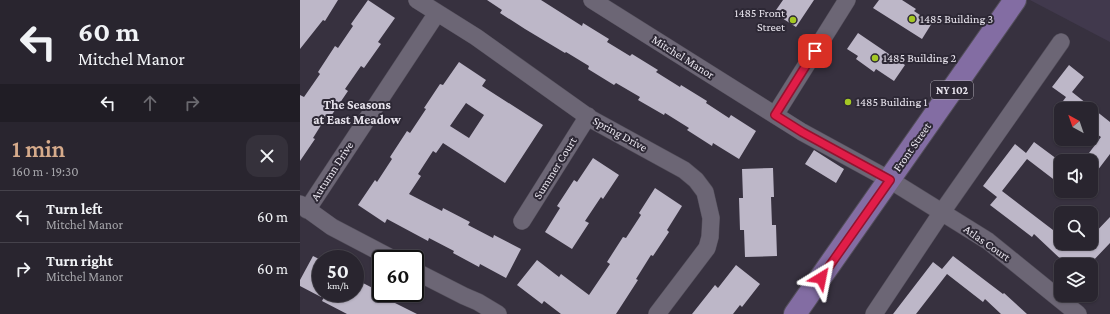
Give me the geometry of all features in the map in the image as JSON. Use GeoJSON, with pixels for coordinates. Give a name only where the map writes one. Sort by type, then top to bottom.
{"type":"FeatureCollection","features":[{"type":"Feature","properties":{"kind":"main road","name":"Front Street"},"geometry":{"type":"LineString","coordinates":[[795,314],[1015,0]]}},
{"type":"Feature","properties":{"kind":"street","name":"Spring Drive"},"geometry":{"type":"LineString","coordinates":[[416,0],[476,37],[588,116],[684,170],[696,180],[705,192],[711,218],[710,237],[707,248],[657,314]]}},
{"type":"Feature","properties":{"kind":"street","name":"Mitchel Manor"},"geometry":{"type":"LineString","coordinates":[[592,0],[802,132],[890,180]]}},
{"type":"Feature","properties":{"kind":"street"},"geometry":{"type":"LineString","coordinates":[[775,115],[847,0]]}},
{"type":"Feature","properties":{"kind":"street","name":"Autumn Drive"},"geometry":{"type":"LineString","coordinates":[[304,207],[437,13]]}},
{"type":"Feature","properties":{"kind":"street"},"geometry":{"type":"LineString","coordinates":[[874,314],[942,212],[1061,42]]}},
{"type":"Feature","properties":{"kind":"street","name":"Summer Court"},"geometry":{"type":"LineString","coordinates":[[522,221],[588,116]]}},
{"type":"Feature","properties":{"kind":"street","name":"Atlas Court"},"geometry":{"type":"LineString","coordinates":[[890,180],[988,241],[1078,314]]}},
{"type":"Feature","properties":{"kind":"street"},"geometry":{"type":"LineString","coordinates":[[304,207],[332,227],[376,250]]}},
{"type":"Feature","properties":{"kind":"street"},"geometry":{"type":"LineString","coordinates":[[424,276],[478,302],[498,314]]}},
{"type":"Feature","properties":{"kind":"shaded area"},"geometry":{"type":"Polygon","coordinates":[[[1030,0],[1110,0],[1110,42],[1030,0]]]}},
{"type":"Feature","properties":{"kind":"building"},"geometry":{"type":"Polygon","coordinates":[[[300,0],[338,0],[325,21],[323,20],[300,49],[300,0]]]}},
{"type":"Feature","properties":{"kind":"building"},"geometry":{"type":"Polygon","coordinates":[[[368,0],[395,18],[378,42],[381,44],[364,68],[361,66],[345,89],[348,91],[331,116],[328,114],[313,138],[315,139],[300,161],[300,95],[304,97],[320,74],[318,72],[335,46],[338,48],[353,26],[351,24],[368,0]]]}},
{"type":"Feature","properties":{"kind":"building"},"geometry":{"type":"Polygon","coordinates":[[[487,0],[541,0],[582,26],[583,23],[609,39],[607,42],[630,56],[632,54],[658,70],[656,72],[707,101],[706,103],[729,118],[731,115],[756,131],[739,159],[713,143],[712,146],[687,130],[689,128],[665,113],[664,115],[638,100],[640,97],[616,83],[614,85],[588,69],[589,66],[500,13],[502,10],[487,0]]]}},
{"type":"Feature","properties":{"kind":"building","name":"1485 Front Street"},"geometry":{"type":"Polygon","coordinates":[[[783,0],[814,0],[796,27],[774,13],[783,0]]]}},
{"type":"Feature","properties":{"kind":"building","name":"1485 Building 3"},"geometry":{"type":"Polygon","coordinates":[[[879,0],[902,0],[916,9],[914,11],[932,23],[922,39],[873,8],[879,0]]]}},
{"type":"Feature","properties":{"kind":"building","name":"1485 Building 2"},"geometry":{"type":"Polygon","coordinates":[[[858,33],[905,65],[894,81],[876,69],[874,72],[856,59],[858,56],[847,49],[858,33]]]}},
{"type":"Feature","properties":{"kind":"building"},"geometry":{"type":"Polygon","coordinates":[[[459,62],[486,80],[482,86],[543,125],[505,183],[443,143],[436,153],[433,151],[418,174],[421,176],[409,194],[442,211],[443,208],[470,222],[468,225],[493,238],[494,235],[521,249],[506,278],[480,264],[479,267],[453,253],[454,251],[429,238],[428,241],[387,219],[385,223],[358,205],[375,180],[377,182],[392,159],[390,157],[407,131],[410,133],[440,84],[443,85],[459,62]],[[466,103],[450,126],[469,138],[484,115],[466,103]]]}},
{"type":"Feature","properties":{"kind":"building"},"geometry":{"type":"Polygon","coordinates":[[[1069,65],[1084,77],[1072,92],[1085,102],[1062,102],[1066,97],[1052,87],[1069,65]]]}},
{"type":"Feature","properties":{"kind":"building"},"geometry":{"type":"Polygon","coordinates":[[[1098,113],[1110,122],[1110,154],[1098,170],[1098,154],[1088,154],[1094,146],[1098,146],[1098,141],[1101,137],[1098,135],[1098,113]]]}},
{"type":"Feature","properties":{"kind":"building"},"geometry":{"type":"Polygon","coordinates":[[[1034,142],[1054,157],[1054,180],[1027,159],[1002,191],[1053,230],[1054,228],[1054,250],[1098,250],[1098,230],[1110,217],[1110,243],[1096,258],[1060,258],[1034,234],[1032,237],[990,205],[997,197],[983,186],[1015,144],[1026,153],[1034,142]]]}},
{"type":"Feature","properties":{"kind":"building"},"geometry":{"type":"Polygon","coordinates":[[[814,150],[844,169],[836,183],[805,164],[814,150]]]}},
{"type":"Feature","properties":{"kind":"building"},"geometry":{"type":"Polygon","coordinates":[[[593,158],[619,175],[603,199],[601,197],[585,221],[589,223],[572,249],[545,232],[560,208],[557,206],[574,180],[577,182],[593,158]]]}},
{"type":"Feature","properties":{"kind":"building"},"geometry":{"type":"Polygon","coordinates":[[[773,168],[774,197],[771,197],[772,225],[776,225],[777,256],[745,257],[744,230],[740,230],[739,198],[743,198],[742,169],[773,168]]]}},
{"type":"Feature","properties":{"kind":"building"},"geometry":{"type":"Polygon","coordinates":[[[655,188],[682,206],[667,230],[669,232],[653,256],[651,255],[636,279],[638,280],[616,314],[561,314],[544,301],[542,304],[517,285],[537,260],[559,277],[561,274],[589,295],[610,264],[607,262],[623,237],[626,238],[641,215],[639,213],[655,188]]]}},
{"type":"Feature","properties":{"kind":"building"},"geometry":{"type":"Polygon","coordinates":[[[953,256],[1003,294],[1004,293],[1027,314],[1001,314],[985,299],[983,302],[947,274],[916,314],[893,314],[933,262],[942,269],[953,256]]]}},
{"type":"Feature","properties":{"kind":"building"},"geometry":{"type":"Polygon","coordinates":[[[312,258],[312,292],[300,286],[300,280],[312,258]]]}},
{"type":"Feature","properties":{"kind":"building"},"geometry":{"type":"Polygon","coordinates":[[[736,265],[760,284],[742,307],[740,305],[733,314],[692,314],[715,285],[718,288],[736,265]]]}},
{"type":"Feature","properties":{"kind":"building"},"geometry":{"type":"Polygon","coordinates":[[[364,284],[372,288],[372,302],[393,302],[417,314],[347,314],[324,302],[364,302],[364,284]]]}},
{"type":"Feature","properties":{"kind":"place","name":"1485 Building 3"},"geometry":{"type":"Point","coordinates":[912,19]}},
{"type":"Feature","properties":{"kind":"place","name":"1485 Front Street"},"geometry":{"type":"Point","coordinates":[793,20]}},
{"type":"Feature","properties":{"kind":"place","name":"1485 Building 2"},"geometry":{"type":"Point","coordinates":[875,58]}},
{"type":"Feature","properties":{"kind":"place","name":"1485 Building 1"},"geometry":{"type":"Point","coordinates":[848,102]}},
{"type":"Feature","properties":{"kind":"district","name":"The Seasons at East Meadow"},"geometry":{"type":"Point","coordinates":[357,112]}},
{"type":"Feature","properties":{"kind":"route"},"geometry":{"type":"LineString","coordinates":[[815,51],[775,115],[802,132],[890,180],[821,278]]}}]}
